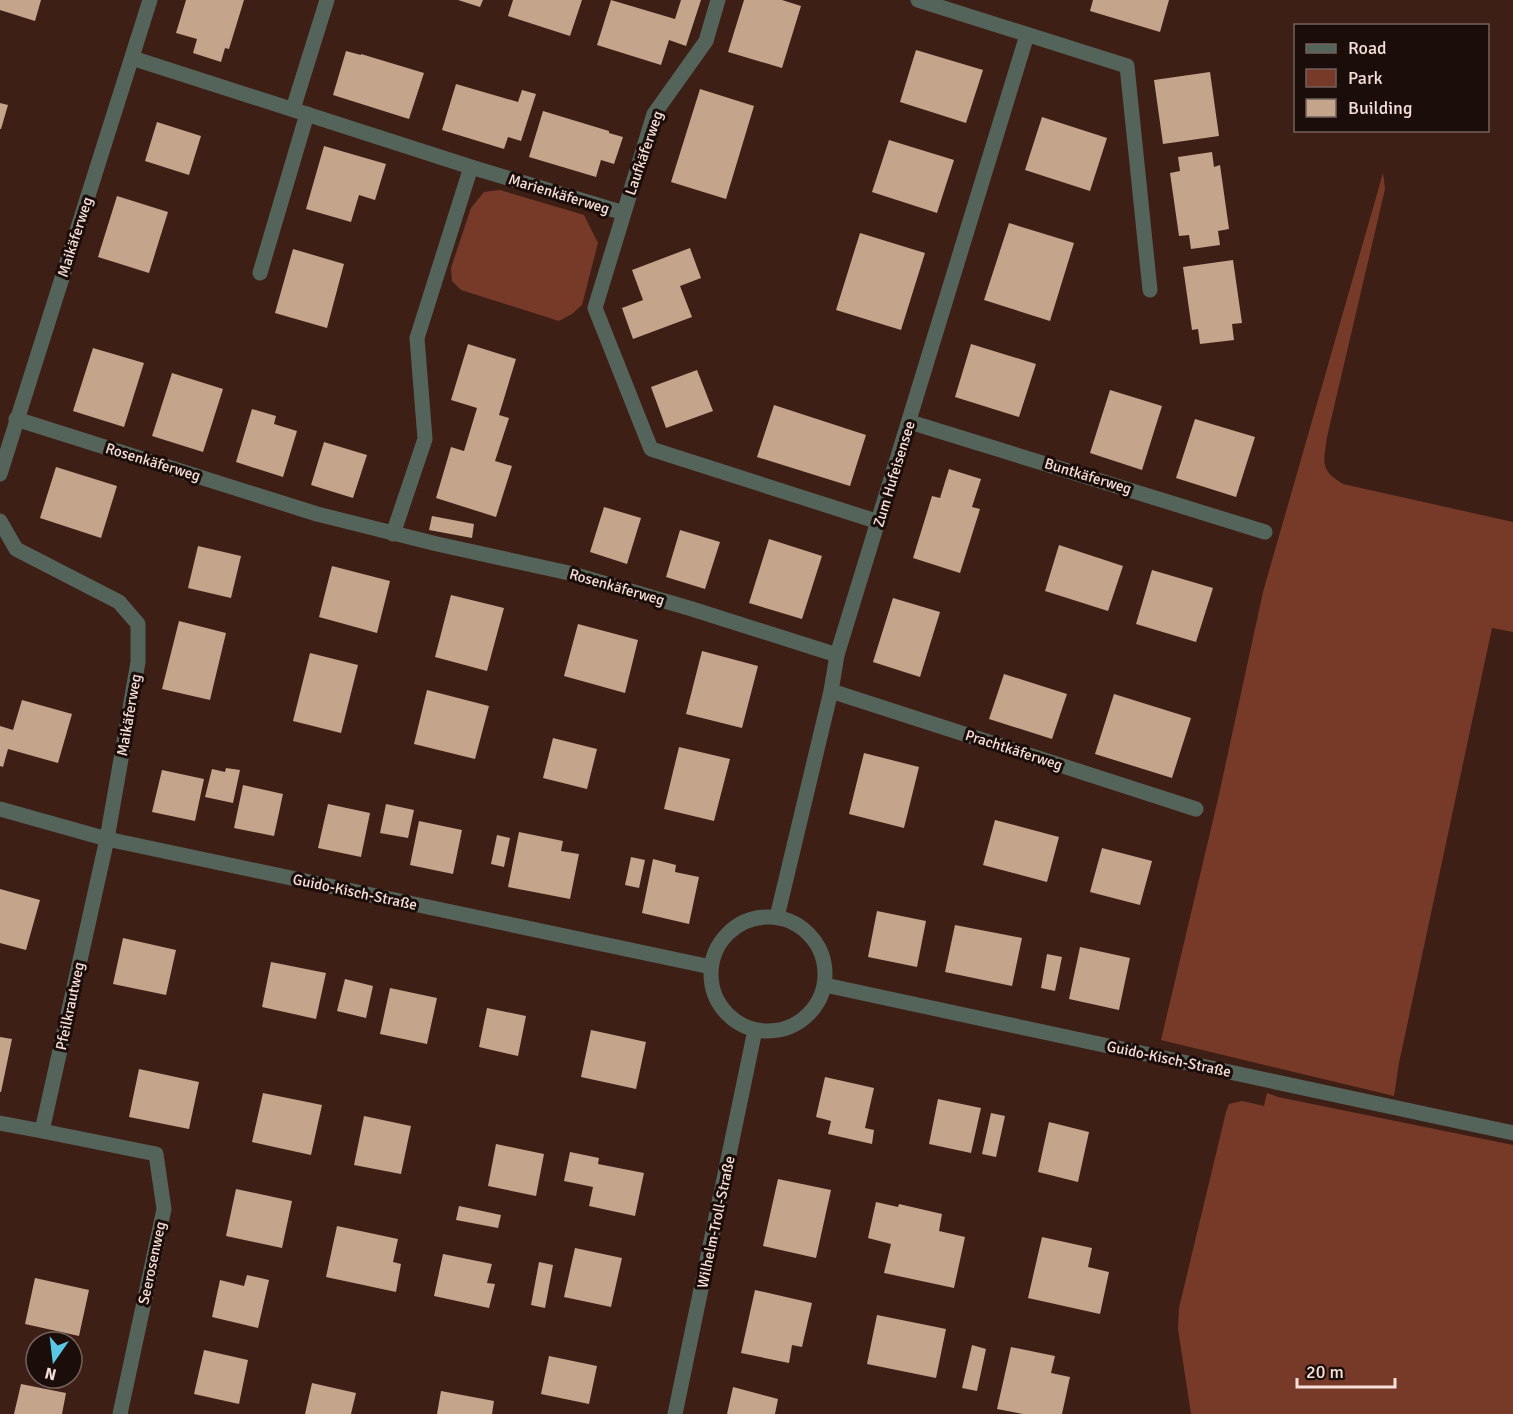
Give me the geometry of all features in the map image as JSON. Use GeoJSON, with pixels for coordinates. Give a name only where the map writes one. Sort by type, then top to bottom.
{"type":"FeatureCollection","features":[{"type":"Feature","properties":{"kind":"street","name":"Maikäferweg"},"geometry":{"type":"LineString","coordinates":[[0,474],[150,0]]}},
{"type":"Feature","properties":{"kind":"street"},"geometry":{"type":"LineString","coordinates":[[260,273],[327,0]]}},
{"type":"Feature","properties":{"kind":"street","name":"Laufkäferweg"},"geometry":{"type":"LineString","coordinates":[[624,213],[654,114],[706,41],[718,0]]}},
{"type":"Feature","properties":{"kind":"street"},"geometry":{"type":"LineString","coordinates":[[918,0],[934,2],[1127,66],[1150,290]]}},
{"type":"Feature","properties":{"kind":"street","name":"Zum Hufeisensee"},"geometry":{"type":"LineString","coordinates":[[777,917],[831,691],[837,655],[1028,35]]}},
{"type":"Feature","properties":{"kind":"street","name":"Marienkäferweg"},"geometry":{"type":"LineString","coordinates":[[132,58],[471,167],[624,213],[595,308],[651,449],[879,522]]}},
{"type":"Feature","properties":{"kind":"street"},"geometry":{"type":"LineString","coordinates":[[393,534],[424,439],[417,338],[471,167]]}},
{"type":"Feature","properties":{"kind":"street","name":"Rosenkäferweg"},"geometry":{"type":"LineString","coordinates":[[16,419],[317,514],[393,534],[569,573],[837,655]]}},
{"type":"Feature","properties":{"kind":"street","name":"Buntkäferweg"},"geometry":{"type":"LineString","coordinates":[[910,422],[1265,532]]}},
{"type":"Feature","properties":{"kind":"street","name":"Maikäferweg"},"geometry":{"type":"LineString","coordinates":[[0,521],[16,549],[119,602],[138,624],[138,662],[106,839]]}},
{"type":"Feature","properties":{"kind":"street","name":"Prachtkäferweg"},"geometry":{"type":"LineString","coordinates":[[831,691],[1196,808]]}},
{"type":"Feature","properties":{"kind":"street","name":"Guido-Kisch-Straße"},"geometry":{"type":"LineString","coordinates":[[0,808],[106,839],[711,967]]}},
{"type":"Feature","properties":{"kind":"street","name":"Pfeilkrautweg"},"geometry":{"type":"LineString","coordinates":[[42,1131],[106,839]]}},
{"type":"Feature","properties":{"kind":"street"},"geometry":{"type":"LineString","coordinates":[[759,917],[777,917],[794,923],[815,941],[825,966],[825,985],[819,1002],[807,1017],[792,1026],[774,1031],[756,1030],[726,1013],[717,999],[712,983],[711,967],[717,949],[727,934],[742,923],[759,917]]}},
{"type":"Feature","properties":{"kind":"street","name":"Guido-Kisch-Straße"},"geometry":{"type":"LineString","coordinates":[[825,985],[1513,1133]]}},
{"type":"Feature","properties":{"kind":"street","name":"Wilhelm-Troll-Straße"},"geometry":{"type":"LineString","coordinates":[[675,1414],[756,1030]]}},
{"type":"Feature","properties":{"kind":"street"},"geometry":{"type":"LineString","coordinates":[[0,1123],[42,1131]]}},
{"type":"Feature","properties":{"kind":"street","name":"Seerosenweg"},"geometry":{"type":"LineString","coordinates":[[42,1131],[156,1154],[164,1209],[120,1414]]}},
{"type":"Feature","properties":{"kind":"green space"},"geometry":{"type":"Polygon","coordinates":[[[1383,173],[1385,189],[1327,437],[1325,465],[1330,474],[1343,484],[1513,522],[1513,632],[1492,628],[1399,1063],[1394,1096],[1161,1040],[1218,799],[1263,592],[1383,173]]]}},
{"type":"Feature","properties":{"kind":"green space"},"geometry":{"type":"Polygon","coordinates":[[[500,190],[584,215],[598,243],[582,305],[559,321],[461,290],[452,281],[451,268],[471,208],[484,192],[500,190]]]}},
{"type":"Feature","properties":{"kind":"green space"},"geometry":{"type":"Polygon","coordinates":[[[1267,1093],[1513,1145],[1513,1414],[1191,1414],[1178,1329],[1179,1308],[1229,1104],[1242,1101],[1264,1106],[1267,1093]]]}},
{"type":"Feature","properties":{"kind":"building"},"geometry":{"type":"Polygon","coordinates":[[[0,0],[41,0],[35,21],[0,10],[0,0]]]}},
{"type":"Feature","properties":{"kind":"building"},"geometry":{"type":"Polygon","coordinates":[[[186,0],[244,0],[229,49],[225,48],[221,62],[193,53],[197,39],[176,33],[186,0]]]}},
{"type":"Feature","properties":{"kind":"building"},"geometry":{"type":"Polygon","coordinates":[[[458,0],[483,0],[480,7],[458,0]]]}},
{"type":"Feature","properties":{"kind":"building"},"geometry":{"type":"Polygon","coordinates":[[[513,0],[582,0],[570,36],[508,16],[513,0]]]}},
{"type":"Feature","properties":{"kind":"building"},"geometry":{"type":"Polygon","coordinates":[[[611,0],[675,19],[681,0],[701,0],[686,46],[669,40],[661,65],[597,45],[611,0]]]}},
{"type":"Feature","properties":{"kind":"building"},"geometry":{"type":"Polygon","coordinates":[[[744,0],[782,0],[801,6],[782,68],[728,52],[744,0]]]}},
{"type":"Feature","properties":{"kind":"building"},"geometry":{"type":"Polygon","coordinates":[[[1093,0],[1169,0],[1160,32],[1090,11],[1093,0]]]}},
{"type":"Feature","properties":{"kind":"building"},"geometry":{"type":"Polygon","coordinates":[[[916,50],[983,70],[966,123],[900,102],[916,50]]]}},
{"type":"Feature","properties":{"kind":"building"},"geometry":{"type":"Polygon","coordinates":[[[346,51],[424,73],[409,119],[333,95],[346,51]]]}},
{"type":"Feature","properties":{"kind":"building"},"geometry":{"type":"Polygon","coordinates":[[[1210,72],[1219,136],[1163,144],[1154,80],[1210,72]]]}},
{"type":"Feature","properties":{"kind":"building"},"geometry":{"type":"Polygon","coordinates":[[[456,84],[518,102],[522,90],[536,94],[521,141],[508,137],[504,149],[442,130],[456,84]]]}},
{"type":"Feature","properties":{"kind":"building"},"geometry":{"type":"Polygon","coordinates":[[[700,89],[754,106],[726,199],[671,182],[700,89]]]}},
{"type":"Feature","properties":{"kind":"building"},"geometry":{"type":"Polygon","coordinates":[[[0,103],[8,105],[1,129],[0,129],[0,103]]]}},
{"type":"Feature","properties":{"kind":"building"},"geometry":{"type":"Polygon","coordinates":[[[543,111],[623,137],[614,164],[601,160],[596,177],[529,157],[543,111]]]}},
{"type":"Feature","properties":{"kind":"building"},"geometry":{"type":"Polygon","coordinates":[[[1042,117],[1107,138],[1090,191],[1025,170],[1042,117]]]}},
{"type":"Feature","properties":{"kind":"building"},"geometry":{"type":"Polygon","coordinates":[[[157,122],[201,136],[189,175],[145,161],[157,122]]]}},
{"type":"Feature","properties":{"kind":"building"},"geometry":{"type":"Polygon","coordinates":[[[889,140],[954,160],[937,213],[872,192],[889,140]]]}},
{"type":"Feature","properties":{"kind":"building"},"geometry":{"type":"Polygon","coordinates":[[[324,146],[386,164],[375,200],[359,195],[351,222],[306,209],[324,146]]]}},
{"type":"Feature","properties":{"kind":"building"},"geometry":{"type":"Polygon","coordinates":[[[1212,152],[1214,167],[1220,165],[1229,229],[1218,231],[1220,245],[1191,249],[1189,235],[1179,236],[1170,173],[1180,171],[1178,157],[1212,152]]]}},
{"type":"Feature","properties":{"kind":"building"},"geometry":{"type":"Polygon","coordinates":[[[117,196],[168,212],[149,273],[98,257],[117,196]]]}},
{"type":"Feature","properties":{"kind":"building"},"geometry":{"type":"Polygon","coordinates":[[[1009,223],[1074,243],[1050,321],[984,300],[1009,223]]]}},
{"type":"Feature","properties":{"kind":"building"},"geometry":{"type":"Polygon","coordinates":[[[860,233],[925,253],[901,330],[836,310],[860,233]]]}},
{"type":"Feature","properties":{"kind":"building"},"geometry":{"type":"Polygon","coordinates":[[[690,248],[701,278],[680,286],[692,317],[633,339],[622,308],[643,300],[632,270],[690,248]]]}},
{"type":"Feature","properties":{"kind":"building"},"geometry":{"type":"Polygon","coordinates":[[[293,249],[344,264],[327,328],[275,313],[293,249]]]}},
{"type":"Feature","properties":{"kind":"building"},"geometry":{"type":"Polygon","coordinates":[[[1233,260],[1242,323],[1232,324],[1234,340],[1200,344],[1198,329],[1192,330],[1183,267],[1233,260]]]}},
{"type":"Feature","properties":{"kind":"building"},"geometry":{"type":"Polygon","coordinates":[[[468,344],[516,359],[499,415],[509,418],[495,461],[512,466],[496,517],[436,498],[451,447],[464,451],[477,408],[451,400],[468,344]]]}},
{"type":"Feature","properties":{"kind":"building"},"geometry":{"type":"Polygon","coordinates":[[[971,344],[1036,364],[1019,417],[955,397],[971,344]]]}},
{"type":"Feature","properties":{"kind":"building"},"geometry":{"type":"Polygon","coordinates":[[[93,348],[144,363],[124,427],[73,411],[93,348]]]}},
{"type":"Feature","properties":{"kind":"building"},"geometry":{"type":"Polygon","coordinates":[[[697,370],[713,411],[666,428],[651,387],[697,370]]]}},
{"type":"Feature","properties":{"kind":"building"},"geometry":{"type":"Polygon","coordinates":[[[172,373],[223,389],[203,452],[152,436],[172,373]]]}},
{"type":"Feature","properties":{"kind":"building"},"geometry":{"type":"Polygon","coordinates":[[[1110,390],[1162,406],[1142,470],[1090,453],[1110,390]]]}},
{"type":"Feature","properties":{"kind":"building"},"geometry":{"type":"Polygon","coordinates":[[[774,405],[866,435],[850,486],[757,457],[774,405]]]}},
{"type":"Feature","properties":{"kind":"building"},"geometry":{"type":"Polygon","coordinates":[[[252,409],[276,416],[274,424],[297,431],[283,477],[236,462],[252,409]]]}},
{"type":"Feature","properties":{"kind":"building"},"geometry":{"type":"Polygon","coordinates":[[[1195,419],[1255,437],[1236,497],[1176,478],[1195,419]]]}},
{"type":"Feature","properties":{"kind":"building"},"geometry":{"type":"Polygon","coordinates":[[[324,442],[367,455],[353,498],[311,485],[324,442]]]}},
{"type":"Feature","properties":{"kind":"building"},"geometry":{"type":"Polygon","coordinates":[[[56,467],[117,486],[101,538],[40,518],[56,467]]]}},
{"type":"Feature","properties":{"kind":"building"},"geometry":{"type":"Polygon","coordinates":[[[949,469],[981,479],[972,507],[980,509],[960,573],[913,558],[932,496],[940,498],[949,469]]]}},
{"type":"Feature","properties":{"kind":"building"},"geometry":{"type":"Polygon","coordinates":[[[604,507],[641,518],[627,564],[590,552],[604,507]]]}},
{"type":"Feature","properties":{"kind":"building"},"geometry":{"type":"Polygon","coordinates":[[[432,516],[474,524],[472,538],[429,530],[432,516]]]}},
{"type":"Feature","properties":{"kind":"building"},"geometry":{"type":"Polygon","coordinates":[[[680,530],[720,542],[705,589],[666,577],[680,530]]]}},
{"type":"Feature","properties":{"kind":"building"},"geometry":{"type":"Polygon","coordinates":[[[769,539],[822,556],[802,619],[749,603],[769,539]]]}},
{"type":"Feature","properties":{"kind":"building"},"geometry":{"type":"Polygon","coordinates":[[[1059,545],[1123,566],[1108,611],[1045,591],[1059,545]]]}},
{"type":"Feature","properties":{"kind":"building"},"geometry":{"type":"Polygon","coordinates":[[[198,546],[241,556],[231,598],[188,588],[198,546]]]}},
{"type":"Feature","properties":{"kind":"building"},"geometry":{"type":"Polygon","coordinates":[[[332,566],[390,581],[377,633],[319,617],[332,566]]]}},
{"type":"Feature","properties":{"kind":"building"},"geometry":{"type":"Polygon","coordinates":[[[1152,570],[1213,588],[1196,642],[1136,624],[1152,570]]]}},
{"type":"Feature","properties":{"kind":"building"},"geometry":{"type":"Polygon","coordinates":[[[451,595],[504,608],[487,671],[435,657],[451,595]]]}},
{"type":"Feature","properties":{"kind":"building"},"geometry":{"type":"Polygon","coordinates":[[[893,598],[940,612],[920,677],[873,662],[893,598]]]}},
{"type":"Feature","properties":{"kind":"building"},"geometry":{"type":"Polygon","coordinates":[[[179,621],[226,633],[210,700],[162,689],[179,621]]]}},
{"type":"Feature","properties":{"kind":"building"},"geometry":{"type":"Polygon","coordinates":[[[578,624],[638,640],[625,693],[564,676],[578,624]]]}},
{"type":"Feature","properties":{"kind":"building"},"geometry":{"type":"Polygon","coordinates":[[[702,651],[758,666],[742,728],[686,714],[702,651]]]}},
{"type":"Feature","properties":{"kind":"building"},"geometry":{"type":"Polygon","coordinates":[[[310,653],[358,665],[341,733],[293,721],[310,653]]]}},
{"type":"Feature","properties":{"kind":"building"},"geometry":{"type":"Polygon","coordinates":[[[1004,674],[1067,694],[1052,739],[989,719],[1004,674]]]}},
{"type":"Feature","properties":{"kind":"building"},"geometry":{"type":"Polygon","coordinates":[[[427,690],[489,706],[475,759],[414,744],[427,690]]]}},
{"type":"Feature","properties":{"kind":"building"},"geometry":{"type":"Polygon","coordinates":[[[1114,694],[1191,718],[1172,778],[1095,754],[1114,694]]]}},
{"type":"Feature","properties":{"kind":"building"},"geometry":{"type":"Polygon","coordinates":[[[22,700],[72,714],[58,763],[8,749],[3,767],[0,766],[0,726],[13,730],[22,700]]]}},
{"type":"Feature","properties":{"kind":"building"},"geometry":{"type":"Polygon","coordinates":[[[553,738],[597,749],[587,789],[543,778],[553,738]]]}},
{"type":"Feature","properties":{"kind":"building"},"geometry":{"type":"Polygon","coordinates":[[[679,747],[730,759],[714,821],[664,809],[679,747]]]}},
{"type":"Feature","properties":{"kind":"building"},"geometry":{"type":"Polygon","coordinates":[[[864,753],[919,767],[904,828],[849,814],[864,753]]]}},
{"type":"Feature","properties":{"kind":"building"},"geometry":{"type":"Polygon","coordinates":[[[226,768],[240,770],[233,803],[205,797],[212,769],[225,772],[226,768]]]}},
{"type":"Feature","properties":{"kind":"building"},"geometry":{"type":"Polygon","coordinates":[[[162,770],[204,779],[195,821],[152,812],[162,770]]]}},
{"type":"Feature","properties":{"kind":"building"},"geometry":{"type":"Polygon","coordinates":[[[243,785],[283,794],[274,836],[234,828],[243,785]]]}},
{"type":"Feature","properties":{"kind":"building"},"geometry":{"type":"Polygon","coordinates":[[[328,804],[370,813],[361,857],[318,848],[328,804]]]}},
{"type":"Feature","properties":{"kind":"building"},"geometry":{"type":"Polygon","coordinates":[[[386,804],[414,810],[408,838],[380,833],[386,804]]]}},
{"type":"Feature","properties":{"kind":"building"},"geometry":{"type":"Polygon","coordinates":[[[995,820],[1059,837],[1047,882],[983,865],[995,820]]]}},
{"type":"Feature","properties":{"kind":"building"},"geometry":{"type":"Polygon","coordinates":[[[419,821],[462,830],[453,874],[410,865],[419,821]]]}},
{"type":"Feature","properties":{"kind":"building"},"geometry":{"type":"Polygon","coordinates":[[[519,832],[563,841],[561,851],[579,854],[570,899],[508,887],[519,832]]]}},
{"type":"Feature","properties":{"kind":"building"},"geometry":{"type":"Polygon","coordinates":[[[497,835],[510,838],[504,867],[491,864],[497,835]]]}},
{"type":"Feature","properties":{"kind":"building"},"geometry":{"type":"Polygon","coordinates":[[[1102,848],[1152,861],[1140,905],[1090,892],[1102,848]]]}},
{"type":"Feature","properties":{"kind":"building"},"geometry":{"type":"Polygon","coordinates":[[[631,857],[645,860],[639,888],[625,885],[631,857]]]}},
{"type":"Feature","properties":{"kind":"building"},"geometry":{"type":"Polygon","coordinates":[[[653,859],[676,865],[675,872],[699,877],[689,924],[642,913],[653,859]]]}},
{"type":"Feature","properties":{"kind":"building"},"geometry":{"type":"Polygon","coordinates":[[[0,889],[40,900],[26,950],[0,943],[0,889]]]}},
{"type":"Feature","properties":{"kind":"building"},"geometry":{"type":"Polygon","coordinates":[[[877,911],[926,921],[917,967],[868,957],[877,911]]]}},
{"type":"Feature","properties":{"kind":"building"},"geometry":{"type":"Polygon","coordinates":[[[955,925],[1022,938],[1012,986],[945,972],[955,925]]]}},
{"type":"Feature","properties":{"kind":"building"},"geometry":{"type":"Polygon","coordinates":[[[123,938],[176,950],[166,995],[113,984],[123,938]]]}},
{"type":"Feature","properties":{"kind":"building"},"geometry":{"type":"Polygon","coordinates":[[[1080,947],[1130,958],[1119,1010],[1069,999],[1080,947]]]}},
{"type":"Feature","properties":{"kind":"building"},"geometry":{"type":"Polygon","coordinates":[[[1047,954],[1062,957],[1055,991],[1041,988],[1047,954]]]}},
{"type":"Feature","properties":{"kind":"building"},"geometry":{"type":"Polygon","coordinates":[[[271,962],[326,973],[316,1019],[262,1007],[271,962]]]}},
{"type":"Feature","properties":{"kind":"building"},"geometry":{"type":"Polygon","coordinates":[[[345,979],[373,986],[366,1018],[337,1011],[345,979]]]}},
{"type":"Feature","properties":{"kind":"building"},"geometry":{"type":"Polygon","coordinates":[[[390,988],[437,998],[427,1044],[380,1034],[390,988]]]}},
{"type":"Feature","properties":{"kind":"building"},"geometry":{"type":"Polygon","coordinates":[[[487,1008],[526,1016],[518,1056],[479,1047],[487,1008]]]}},
{"type":"Feature","properties":{"kind":"building"},"geometry":{"type":"Polygon","coordinates":[[[591,1030],[646,1042],[636,1089],[581,1077],[591,1030]]]}},
{"type":"Feature","properties":{"kind":"building"},"geometry":{"type":"Polygon","coordinates":[[[0,1037],[12,1039],[1,1092],[0,1092],[0,1037]]]}},
{"type":"Feature","properties":{"kind":"building"},"geometry":{"type":"Polygon","coordinates":[[[139,1069],[199,1082],[189,1129],[129,1117],[139,1069]]]}},
{"type":"Feature","properties":{"kind":"building"},"geometry":{"type":"Polygon","coordinates":[[[825,1077],[874,1088],[865,1128],[874,1130],[872,1144],[828,1134],[831,1121],[816,1117],[825,1077]]]}},
{"type":"Feature","properties":{"kind":"building"},"geometry":{"type":"Polygon","coordinates":[[[263,1093],[322,1105],[311,1155],[252,1142],[263,1093]]]}},
{"type":"Feature","properties":{"kind":"building"},"geometry":{"type":"Polygon","coordinates":[[[938,1099],[981,1108],[971,1153],[929,1144],[938,1099]]]}},
{"type":"Feature","properties":{"kind":"building"},"geometry":{"type":"Polygon","coordinates":[[[991,1113],[1005,1116],[996,1157],[982,1154],[991,1113]]]}},
{"type":"Feature","properties":{"kind":"building"},"geometry":{"type":"Polygon","coordinates":[[[364,1116],[411,1126],[401,1174],[354,1165],[364,1116]]]}},
{"type":"Feature","properties":{"kind":"building"},"geometry":{"type":"Polygon","coordinates":[[[1049,1122],[1089,1132],[1078,1182],[1038,1172],[1049,1122]]]}},
{"type":"Feature","properties":{"kind":"building"},"geometry":{"type":"Polygon","coordinates":[[[496,1144],[544,1154],[536,1196],[488,1186],[496,1144]]]}},
{"type":"Feature","properties":{"kind":"building"},"geometry":{"type":"Polygon","coordinates":[[[570,1152],[599,1158],[598,1164],[644,1173],[635,1216],[589,1206],[593,1187],[564,1181],[570,1152]]]}},
{"type":"Feature","properties":{"kind":"building"},"geometry":{"type":"Polygon","coordinates":[[[778,1179],[831,1190],[816,1258],[763,1246],[778,1179]]]}},
{"type":"Feature","properties":{"kind":"building"},"geometry":{"type":"Polygon","coordinates":[[[236,1189],[292,1201],[282,1248],[226,1236],[236,1189]]]}},
{"type":"Feature","properties":{"kind":"building"},"geometry":{"type":"Polygon","coordinates":[[[876,1202],[898,1207],[899,1204],[942,1214],[939,1231],[965,1237],[954,1288],[884,1273],[891,1244],[868,1238],[876,1202]]]}},
{"type":"Feature","properties":{"kind":"building"},"geometry":{"type":"Polygon","coordinates":[[[459,1206],[501,1215],[498,1228],[456,1220],[459,1206]]]}},
{"type":"Feature","properties":{"kind":"building"},"geometry":{"type":"Polygon","coordinates":[[[337,1226],[398,1239],[393,1262],[401,1264],[396,1292],[326,1277],[337,1226]]]}},
{"type":"Feature","properties":{"kind":"building"},"geometry":{"type":"Polygon","coordinates":[[[1042,1237],[1092,1248],[1088,1267],[1109,1272],[1100,1314],[1028,1298],[1042,1237]]]}},
{"type":"Feature","properties":{"kind":"building"},"geometry":{"type":"Polygon","coordinates":[[[575,1248],[622,1258],[611,1307],[564,1297],[575,1248]]]}},
{"type":"Feature","properties":{"kind":"building"},"geometry":{"type":"Polygon","coordinates":[[[443,1254],[492,1264],[487,1283],[495,1284],[489,1308],[434,1296],[443,1254]]]}},
{"type":"Feature","properties":{"kind":"building"},"geometry":{"type":"Polygon","coordinates":[[[539,1262],[553,1265],[545,1308],[531,1305],[539,1262]]]}},
{"type":"Feature","properties":{"kind":"building"},"geometry":{"type":"Polygon","coordinates":[[[247,1275],[269,1280],[258,1328],[212,1317],[220,1280],[244,1286],[247,1275]]]}},
{"type":"Feature","properties":{"kind":"building"},"geometry":{"type":"Polygon","coordinates":[[[35,1278],[89,1290],[80,1330],[52,1330],[25,1324],[35,1278]]]}},
{"type":"Feature","properties":{"kind":"building"},"geometry":{"type":"Polygon","coordinates":[[[755,1290],[812,1303],[802,1347],[792,1345],[789,1363],[741,1353],[755,1290]]]}},
{"type":"Feature","properties":{"kind":"building"},"geometry":{"type":"Polygon","coordinates":[[[877,1315],[946,1329],[936,1378],[867,1364],[877,1315]]]}},
{"type":"Feature","properties":{"kind":"building"},"geometry":{"type":"Polygon","coordinates":[[[972,1345],[986,1349],[977,1391],[962,1388],[972,1345]]]}},
{"type":"Feature","properties":{"kind":"building"},"geometry":{"type":"Polygon","coordinates":[[[1011,1347],[1055,1356],[1051,1373],[1070,1377],[1062,1414],[1023,1414],[997,1409],[1011,1347]]]}},
{"type":"Feature","properties":{"kind":"building"},"geometry":{"type":"Polygon","coordinates":[[[204,1350],[248,1360],[239,1404],[194,1394],[204,1350]]]}},
{"type":"Feature","properties":{"kind":"building"},"geometry":{"type":"Polygon","coordinates":[[[549,1356],[597,1366],[589,1404],[541,1394],[549,1356]]]}},
{"type":"Feature","properties":{"kind":"building"},"geometry":{"type":"Polygon","coordinates":[[[312,1383],[356,1393],[351,1414],[305,1414],[312,1383]]]}},
{"type":"Feature","properties":{"kind":"building"},"geometry":{"type":"Polygon","coordinates":[[[21,1384],[24,1385],[24,1390],[51,1390],[66,1393],[62,1414],[14,1414],[21,1384]]]}},
{"type":"Feature","properties":{"kind":"building"},"geometry":{"type":"Polygon","coordinates":[[[733,1387],[778,1399],[775,1414],[727,1414],[733,1387]]]}},
{"type":"Feature","properties":{"kind":"building"},"geometry":{"type":"Polygon","coordinates":[[[441,1391],[494,1401],[492,1414],[437,1414],[441,1391]]]}}]}
